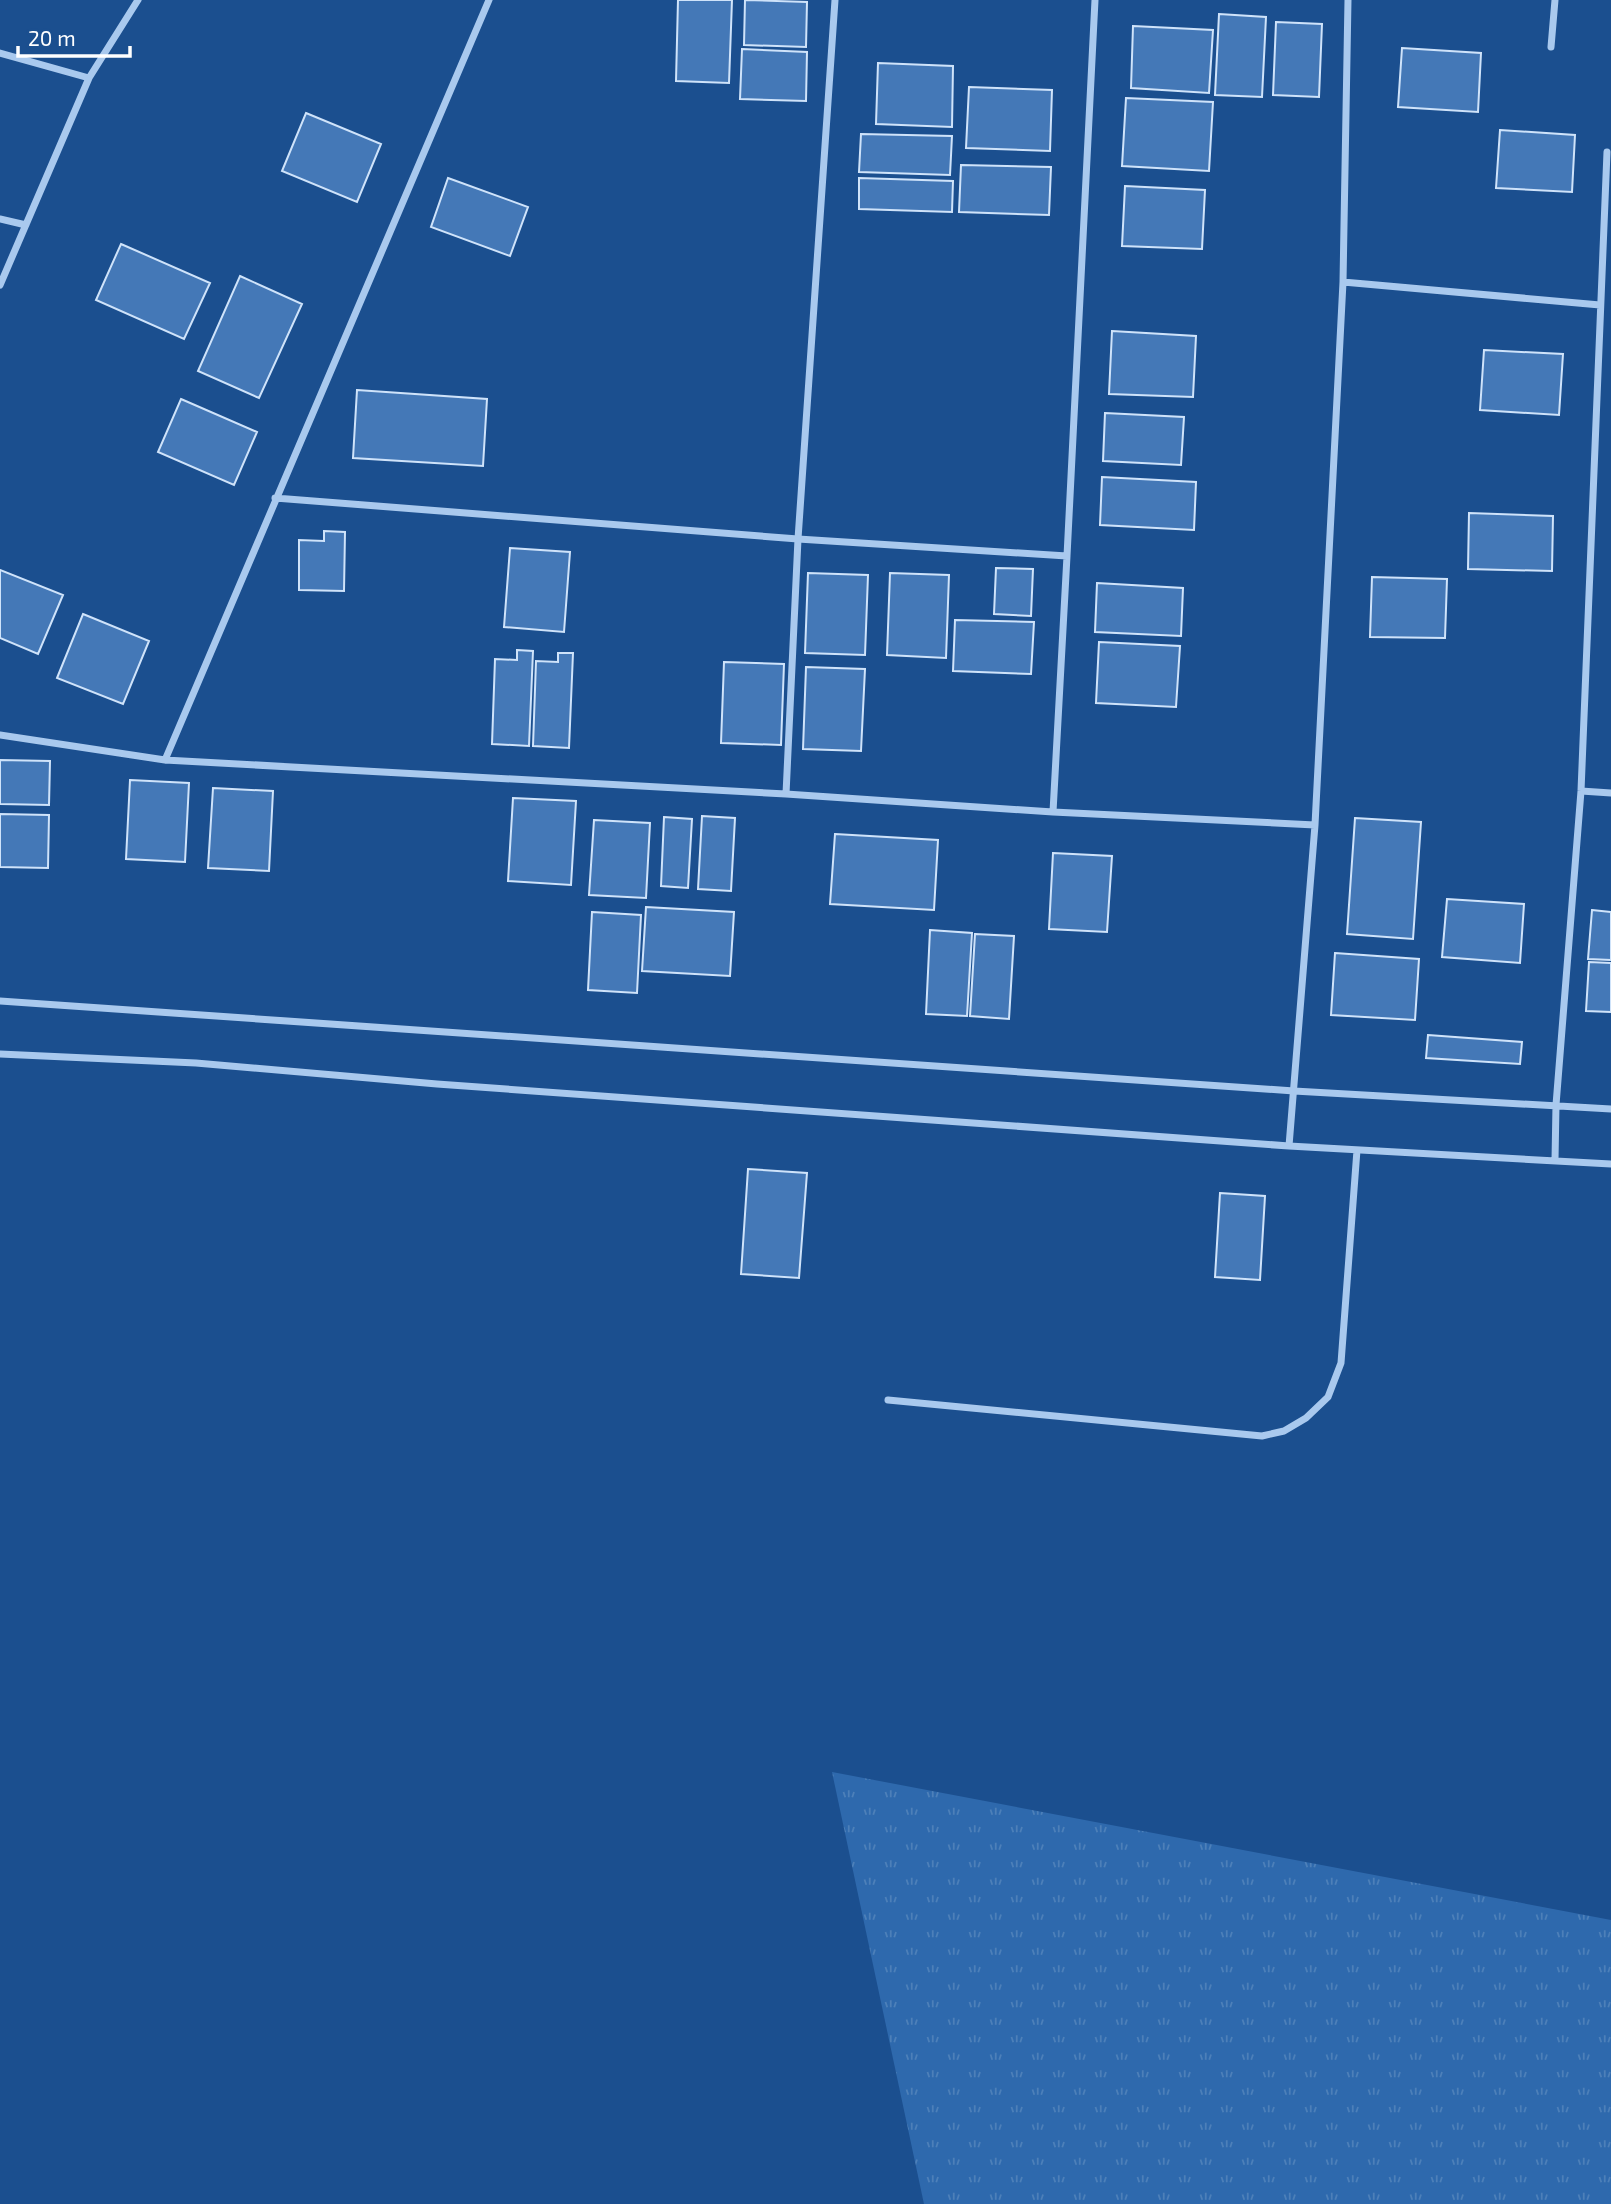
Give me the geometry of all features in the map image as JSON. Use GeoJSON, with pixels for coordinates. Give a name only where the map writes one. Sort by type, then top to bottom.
{"type":"FeatureCollection","features":[{"type":"Feature","properties":{"kind":"street"},"geometry":{"type":"LineString","coordinates":[[0,285],[89,78],[138,0]]}},
{"type":"Feature","properties":{"kind":"street"},"geometry":{"type":"LineString","coordinates":[[165,760],[489,0]]}},
{"type":"Feature","properties":{"kind":"street"},"geometry":{"type":"LineString","coordinates":[[786,794],[798,539],[835,0]]}},
{"type":"Feature","properties":{"kind":"street"},"geometry":{"type":"LineString","coordinates":[[1053,812],[1095,0]]}},
{"type":"Feature","properties":{"kind":"street"},"geometry":{"type":"LineString","coordinates":[[1289,1146],[1315,825],[1343,282],[1348,0]]}},
{"type":"Feature","properties":{"kind":"street"},"geometry":{"type":"LineString","coordinates":[[1550,47],[1555,0]]}},
{"type":"Feature","properties":{"kind":"street"},"geometry":{"type":"LineString","coordinates":[[0,53],[89,78]]}},
{"type":"Feature","properties":{"kind":"street"},"geometry":{"type":"LineString","coordinates":[[1555,1160],[1556,1105],[1581,791],[1607,152]]}},
{"type":"Feature","properties":{"kind":"street"},"geometry":{"type":"LineString","coordinates":[[0,219],[26,225]]}},
{"type":"Feature","properties":{"kind":"street"},"geometry":{"type":"LineString","coordinates":[[1343,282],[1600,305]]}},
{"type":"Feature","properties":{"kind":"street"},"geometry":{"type":"LineString","coordinates":[[275,498],[798,539],[1067,556]]}},
{"type":"Feature","properties":{"kind":"street"},"geometry":{"type":"LineString","coordinates":[[0,735],[165,760],[1315,825]]}},
{"type":"Feature","properties":{"kind":"street"},"geometry":{"type":"LineString","coordinates":[[1581,791],[1611,793]]}},
{"type":"Feature","properties":{"kind":"street"},"geometry":{"type":"LineString","coordinates":[[0,1001],[1294,1091],[1611,1110]]}},
{"type":"Feature","properties":{"kind":"street"},"geometry":{"type":"LineString","coordinates":[[0,1054],[196,1063],[437,1084],[1289,1146],[1611,1164]]}},
{"type":"Feature","properties":{"kind":"street"},"geometry":{"type":"LineString","coordinates":[[888,1400],[1262,1436],[1283,1431],[1306,1418],[1328,1397],[1341,1363],[1357,1150]]}},
{"type":"Feature","properties":{"kind":"green space"},"geometry":{"type":"Polygon","coordinates":[[[832,1772],[1611,1920],[1611,2204],[924,2204],[832,1772]]]}},
{"type":"Feature","properties":{"kind":"building"},"geometry":{"type":"Polygon","coordinates":[[[678,0],[732,0],[729,83],[676,81],[678,0]]]}},
{"type":"Feature","properties":{"kind":"building"},"geometry":{"type":"Polygon","coordinates":[[[745,0],[807,2],[806,47],[744,45],[745,0]]]}},
{"type":"Feature","properties":{"kind":"building"},"geometry":{"type":"Polygon","coordinates":[[[1219,14],[1266,17],[1262,97],[1215,95],[1219,14]]]}},
{"type":"Feature","properties":{"kind":"building"},"geometry":{"type":"Polygon","coordinates":[[[1276,22],[1322,24],[1319,97],[1273,95],[1276,22]]]}},
{"type":"Feature","properties":{"kind":"building"},"geometry":{"type":"Polygon","coordinates":[[[1133,26],[1213,30],[1209,93],[1131,88],[1133,26]]]}},
{"type":"Feature","properties":{"kind":"building"},"geometry":{"type":"Polygon","coordinates":[[[1402,48],[1481,53],[1478,112],[1398,107],[1402,48]]]}},
{"type":"Feature","properties":{"kind":"building"},"geometry":{"type":"Polygon","coordinates":[[[742,49],[807,52],[806,101],[740,99],[742,49]]]}},
{"type":"Feature","properties":{"kind":"building"},"geometry":{"type":"Polygon","coordinates":[[[878,63],[953,66],[952,127],[876,124],[878,63]]]}},
{"type":"Feature","properties":{"kind":"building"},"geometry":{"type":"Polygon","coordinates":[[[969,87],[1052,90],[1050,151],[966,148],[969,87]]]}},
{"type":"Feature","properties":{"kind":"building"},"geometry":{"type":"Polygon","coordinates":[[[1126,98],[1213,102],[1209,171],[1122,166],[1126,98]]]}},
{"type":"Feature","properties":{"kind":"building"},"geometry":{"type":"Polygon","coordinates":[[[306,113],[381,144],[357,202],[282,171],[306,113]]]}},
{"type":"Feature","properties":{"kind":"building"},"geometry":{"type":"Polygon","coordinates":[[[1500,130],[1575,135],[1572,192],[1496,188],[1500,130]]]}},
{"type":"Feature","properties":{"kind":"building"},"geometry":{"type":"Polygon","coordinates":[[[861,134],[952,136],[950,175],[859,172],[861,134]]]}},
{"type":"Feature","properties":{"kind":"building"},"geometry":{"type":"Polygon","coordinates":[[[961,165],[1051,167],[1049,215],[959,212],[961,165]]]}},
{"type":"Feature","properties":{"kind":"building"},"geometry":{"type":"Polygon","coordinates":[[[448,178],[528,207],[510,256],[431,227],[448,178]]]}},
{"type":"Feature","properties":{"kind":"building"},"geometry":{"type":"Polygon","coordinates":[[[859,178],[953,181],[952,212],[859,209],[859,178]]]}},
{"type":"Feature","properties":{"kind":"building"},"geometry":{"type":"Polygon","coordinates":[[[1125,186],[1205,190],[1202,249],[1122,246],[1125,186]]]}},
{"type":"Feature","properties":{"kind":"building"},"geometry":{"type":"Polygon","coordinates":[[[121,244],[210,283],[184,339],[96,300],[121,244]]]}},
{"type":"Feature","properties":{"kind":"building"},"geometry":{"type":"Polygon","coordinates":[[[240,276],[302,304],[259,398],[198,371],[240,276]]]}},
{"type":"Feature","properties":{"kind":"building"},"geometry":{"type":"Polygon","coordinates":[[[1112,331],[1196,336],[1193,397],[1109,394],[1112,331]]]}},
{"type":"Feature","properties":{"kind":"building"},"geometry":{"type":"Polygon","coordinates":[[[1484,350],[1563,354],[1559,415],[1480,410],[1484,350]]]}},
{"type":"Feature","properties":{"kind":"building"},"geometry":{"type":"Polygon","coordinates":[[[357,390],[487,399],[483,466],[353,458],[357,390]]]}},
{"type":"Feature","properties":{"kind":"building"},"geometry":{"type":"Polygon","coordinates":[[[181,399],[257,432],[234,485],[158,452],[181,399]]]}},
{"type":"Feature","properties":{"kind":"building"},"geometry":{"type":"Polygon","coordinates":[[[1105,413],[1184,417],[1181,465],[1103,461],[1105,413]]]}},
{"type":"Feature","properties":{"kind":"building"},"geometry":{"type":"Polygon","coordinates":[[[1102,477],[1196,482],[1194,530],[1100,525],[1102,477]]]}},
{"type":"Feature","properties":{"kind":"building"},"geometry":{"type":"Polygon","coordinates":[[[1469,513],[1553,516],[1552,571],[1468,569],[1469,513]]]}},
{"type":"Feature","properties":{"kind":"building"},"geometry":{"type":"Polygon","coordinates":[[[324,531],[345,532],[344,591],[299,590],[299,540],[324,541],[324,531]]]}},
{"type":"Feature","properties":{"kind":"building"},"geometry":{"type":"Polygon","coordinates":[[[510,548],[570,552],[564,632],[504,627],[510,548]]]}},
{"type":"Feature","properties":{"kind":"building"},"geometry":{"type":"Polygon","coordinates":[[[996,568],[1033,569],[1031,616],[994,614],[996,568]]]}},
{"type":"Feature","properties":{"kind":"building"},"geometry":{"type":"Polygon","coordinates":[[[0,570],[63,595],[38,654],[0,638],[0,570]]]}},
{"type":"Feature","properties":{"kind":"building"},"geometry":{"type":"Polygon","coordinates":[[[808,573],[868,575],[865,655],[805,653],[808,573]]]}},
{"type":"Feature","properties":{"kind":"building"},"geometry":{"type":"Polygon","coordinates":[[[890,573],[949,575],[946,658],[887,655],[890,573]]]}},
{"type":"Feature","properties":{"kind":"building"},"geometry":{"type":"Polygon","coordinates":[[[1372,577],[1447,579],[1445,638],[1370,637],[1372,577]]]}},
{"type":"Feature","properties":{"kind":"building"},"geometry":{"type":"Polygon","coordinates":[[[1097,583],[1183,588],[1181,636],[1095,632],[1097,583]]]}},
{"type":"Feature","properties":{"kind":"building"},"geometry":{"type":"Polygon","coordinates":[[[83,614],[149,641],[123,704],[57,678],[83,614]]]}},
{"type":"Feature","properties":{"kind":"building"},"geometry":{"type":"Polygon","coordinates":[[[955,620],[1034,622],[1031,674],[953,671],[955,620]]]}},
{"type":"Feature","properties":{"kind":"building"},"geometry":{"type":"Polygon","coordinates":[[[1099,642],[1180,646],[1176,707],[1096,703],[1099,642]]]}},
{"type":"Feature","properties":{"kind":"building"},"geometry":{"type":"Polygon","coordinates":[[[517,650],[533,651],[529,746],[492,744],[495,659],[517,660],[517,650]]]}},
{"type":"Feature","properties":{"kind":"building"},"geometry":{"type":"Polygon","coordinates":[[[558,653],[573,653],[569,748],[533,746],[536,661],[558,662],[558,653]]]}},
{"type":"Feature","properties":{"kind":"building"},"geometry":{"type":"Polygon","coordinates":[[[724,662],[784,664],[781,745],[721,743],[724,662]]]}},
{"type":"Feature","properties":{"kind":"building"},"geometry":{"type":"Polygon","coordinates":[[[806,667],[865,669],[861,751],[803,749],[806,667]]]}},
{"type":"Feature","properties":{"kind":"building"},"geometry":{"type":"Polygon","coordinates":[[[0,760],[50,761],[49,805],[0,804],[0,760]]]}},
{"type":"Feature","properties":{"kind":"building"},"geometry":{"type":"Polygon","coordinates":[[[130,780],[189,783],[185,862],[126,859],[130,780]]]}},
{"type":"Feature","properties":{"kind":"building"},"geometry":{"type":"Polygon","coordinates":[[[213,788],[273,791],[269,871],[208,868],[213,788]]]}},
{"type":"Feature","properties":{"kind":"building"},"geometry":{"type":"Polygon","coordinates":[[[513,798],[576,801],[571,885],[508,881],[513,798]]]}},
{"type":"Feature","properties":{"kind":"building"},"geometry":{"type":"Polygon","coordinates":[[[0,814],[49,815],[48,868],[0,867],[0,814]]]}},
{"type":"Feature","properties":{"kind":"building"},"geometry":{"type":"Polygon","coordinates":[[[702,816],[735,818],[731,891],[698,889],[702,816]]]}},
{"type":"Feature","properties":{"kind":"building"},"geometry":{"type":"Polygon","coordinates":[[[664,817],[692,819],[688,888],[661,886],[664,817]]]}},
{"type":"Feature","properties":{"kind":"building"},"geometry":{"type":"Polygon","coordinates":[[[1355,818],[1421,822],[1413,939],[1347,934],[1355,818]]]}},
{"type":"Feature","properties":{"kind":"building"},"geometry":{"type":"Polygon","coordinates":[[[594,820],[650,823],[646,898],[589,895],[594,820]]]}},
{"type":"Feature","properties":{"kind":"building"},"geometry":{"type":"Polygon","coordinates":[[[835,834],[938,840],[934,910],[830,904],[835,834]]]}},
{"type":"Feature","properties":{"kind":"building"},"geometry":{"type":"Polygon","coordinates":[[[1053,853],[1112,856],[1107,932],[1049,929],[1053,853]]]}},
{"type":"Feature","properties":{"kind":"building"},"geometry":{"type":"Polygon","coordinates":[[[1447,899],[1524,904],[1520,963],[1442,957],[1447,899]]]}},
{"type":"Feature","properties":{"kind":"building"},"geometry":{"type":"Polygon","coordinates":[[[646,907],[734,912],[730,976],[642,971],[646,907]]]}},
{"type":"Feature","properties":{"kind":"building"},"geometry":{"type":"Polygon","coordinates":[[[1592,910],[1611,912],[1611,960],[1588,959],[1592,910]]]}},
{"type":"Feature","properties":{"kind":"building"},"geometry":{"type":"Polygon","coordinates":[[[592,912],[641,915],[637,993],[588,990],[592,912]]]}},
{"type":"Feature","properties":{"kind":"building"},"geometry":{"type":"Polygon","coordinates":[[[930,930],[972,933],[967,1016],[926,1014],[930,930]]]}},
{"type":"Feature","properties":{"kind":"building"},"geometry":{"type":"Polygon","coordinates":[[[975,934],[1014,936],[1009,1019],[970,1016],[975,934]]]}},
{"type":"Feature","properties":{"kind":"building"},"geometry":{"type":"Polygon","coordinates":[[[1335,953],[1419,959],[1415,1020],[1331,1015],[1335,953]]]}},
{"type":"Feature","properties":{"kind":"building"},"geometry":{"type":"Polygon","coordinates":[[[1589,962],[1611,963],[1611,1012],[1586,1011],[1589,962]]]}},
{"type":"Feature","properties":{"kind":"building"},"geometry":{"type":"Polygon","coordinates":[[[1428,1035],[1522,1042],[1520,1064],[1426,1058],[1428,1035]]]}},
{"type":"Feature","properties":{"kind":"building"},"geometry":{"type":"Polygon","coordinates":[[[748,1169],[807,1173],[799,1278],[741,1274],[748,1169]]]}},
{"type":"Feature","properties":{"kind":"building"},"geometry":{"type":"Polygon","coordinates":[[[1220,1193],[1265,1196],[1260,1280],[1215,1277],[1220,1193]]]}}]}
